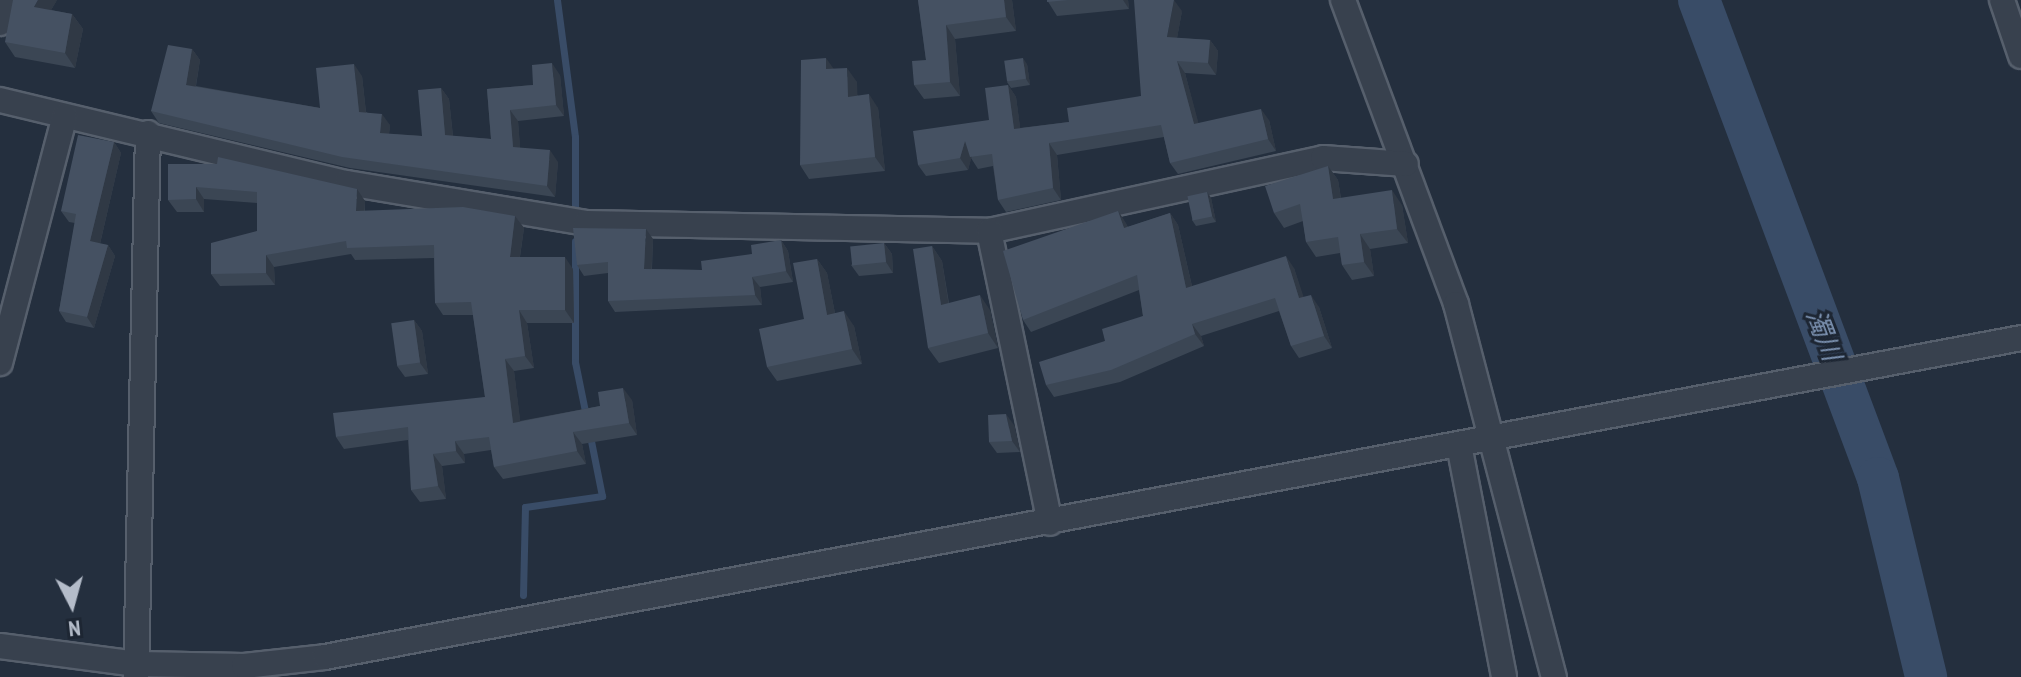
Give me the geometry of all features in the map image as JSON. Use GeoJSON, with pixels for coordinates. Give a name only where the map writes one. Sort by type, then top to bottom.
{"type":"FeatureCollection","features":[{"type":"Feature","properties":{"kind":"street"},"geometry":{"type":"LineString","coordinates":[[0,23],[14,0]]}},
{"type":"Feature","properties":{"kind":"street"},"geometry":{"type":"LineString","coordinates":[[1343,0],[1503,432],[1554,677]]}},
{"type":"Feature","properties":{"kind":"street"},"geometry":{"type":"LineString","coordinates":[[2002,0],[2021,56]]}},
{"type":"Feature","properties":{"kind":"street"},"geometry":{"type":"LineString","coordinates":[[0,100],[347,183],[586,223],[989,231],[1323,158],[1406,164]]}},
{"type":"Feature","properties":{"kind":"street"},"geometry":{"type":"LineString","coordinates":[[0,363],[65,116]]}},
{"type":"Feature","properties":{"kind":"street"},"geometry":{"type":"LineString","coordinates":[[136,670],[148,133]]}},
{"type":"Feature","properties":{"kind":"street"},"geometry":{"type":"LineString","coordinates":[[989,231],[1050,523]]}},
{"type":"Feature","properties":{"kind":"street"},"geometry":{"type":"LineString","coordinates":[[0,646],[136,670],[244,666],[325,657],[1459,445],[1503,432],[2021,338]]}},
{"type":"Feature","properties":{"kind":"street"},"geometry":{"type":"LineString","coordinates":[[1459,445],[1504,677]]}},
{"type":"Feature","properties":{"kind":"building"},"geometry":{"type":"Polygon","coordinates":[[[13,0],[38,0],[34,7],[72,14],[65,53],[5,42],[13,0]]]}},
{"type":"Feature","properties":{"kind":"building"},"geometry":{"type":"Polygon","coordinates":[[[918,0],[1004,0],[1006,17],[946,25],[950,82],[914,85],[912,61],[926,60],[918,0]]]}},
{"type":"Feature","properties":{"kind":"building"},"geometry":{"type":"Polygon","coordinates":[[[1134,0],[1174,0],[1167,37],[1210,40],[1208,63],[1177,61],[1194,124],[1261,109],[1268,139],[1170,163],[1161,125],[1049,143],[1053,188],[998,200],[992,154],[970,157],[965,141],[960,158],[918,165],[913,131],[989,120],[985,88],[1008,85],[1014,129],[1069,122],[1067,108],[1141,96],[1134,0]]]}},
{"type":"Feature","properties":{"kind":"building"},"geometry":{"type":"Polygon","coordinates":[[[168,45],[192,49],[186,85],[320,108],[316,68],[354,64],[359,112],[382,114],[380,133],[422,136],[418,90],[441,88],[445,135],[491,139],[487,89],[533,85],[532,65],[552,63],[556,105],[510,110],[513,147],[550,150],[547,186],[342,157],[151,111],[168,45]]]}},
{"type":"Feature","properties":{"kind":"building"},"geometry":{"type":"Polygon","coordinates":[[[826,58],[826,69],[847,68],[848,97],[869,94],[875,157],[800,165],[801,60],[826,58]]]}},
{"type":"Feature","properties":{"kind":"building"},"geometry":{"type":"Polygon","coordinates":[[[1023,58],[1026,79],[1007,81],[1004,61],[1023,58]]]}},
{"type":"Feature","properties":{"kind":"building"},"geometry":{"type":"Polygon","coordinates":[[[78,135],[114,142],[90,241],[108,245],[87,317],[59,311],[76,214],[61,211],[78,135]]]}},
{"type":"Feature","properties":{"kind":"building"},"geometry":{"type":"Polygon","coordinates":[[[218,157],[357,189],[356,211],[463,207],[515,216],[510,257],[565,257],[565,310],[519,310],[525,356],[505,359],[513,423],[600,406],[598,392],[623,388],[629,423],[573,432],[577,451],[494,467],[489,437],[455,441],[456,451],[433,454],[438,486],[411,490],[408,427],[336,437],[333,413],[485,397],[471,302],[435,303],[434,245],[347,248],[346,241],[266,255],[266,273],[211,274],[211,243],[257,231],[257,192],[196,187],[196,199],[168,200],[168,164],[217,164],[218,157]]]}},
{"type":"Feature","properties":{"kind":"building"},"geometry":{"type":"Polygon","coordinates":[[[1328,166],[1333,199],[1392,190],[1397,229],[1360,234],[1364,262],[1342,265],[1338,237],[1306,242],[1300,204],[1274,213],[1265,186],[1328,166]]]}},
{"type":"Feature","properties":{"kind":"building"},"geometry":{"type":"Polygon","coordinates":[[[1207,192],[1212,216],[1193,221],[1187,196],[1207,192]]]}},
{"type":"Feature","properties":{"kind":"building"},"geometry":{"type":"Polygon","coordinates":[[[1118,211],[1124,228],[1170,213],[1186,288],[1286,256],[1299,298],[1311,295],[1324,336],[1291,346],[1275,298],[1192,324],[1195,334],[1111,370],[1046,385],[1039,362],[1105,341],[1102,329],[1143,316],[1137,275],[1023,320],[1003,251],[1118,211]]]}},
{"type":"Feature","properties":{"kind":"building"},"geometry":{"type":"Polygon","coordinates":[[[573,228],[646,229],[644,269],[702,270],[701,261],[752,254],[751,245],[781,240],[786,271],[752,277],[755,295],[608,301],[608,262],[577,265],[573,228]]]}},
{"type":"Feature","properties":{"kind":"building"},"geometry":{"type":"Polygon","coordinates":[[[884,243],[886,262],[852,265],[850,247],[884,243]]]}},
{"type":"Feature","properties":{"kind":"building"},"geometry":{"type":"Polygon","coordinates":[[[932,246],[941,305],[980,295],[988,333],[928,348],[913,249],[932,246]]]}},
{"type":"Feature","properties":{"kind":"building"},"geometry":{"type":"Polygon","coordinates":[[[817,259],[827,315],[844,311],[852,349],[767,367],[759,329],[804,319],[793,263],[817,259]]]}},
{"type":"Feature","properties":{"kind":"building"},"geometry":{"type":"Polygon","coordinates":[[[414,320],[420,363],[397,366],[391,323],[414,320]]]}},
{"type":"Feature","properties":{"kind":"building"},"geometry":{"type":"Polygon","coordinates":[[[1006,414],[1012,441],[989,442],[988,415],[1006,414]]]}},
{"type":"Feature","properties":{"kind":"waterway"},"geometry":{"type":"LineString","coordinates":[[557,0],[575,137],[575,217]]}},
{"type":"Feature","properties":{"kind":"waterway","name":"濁川"},"geometry":{"type":"LineString","coordinates":[[1699,0],[1878,478],[1926,677]]}},
{"type":"Feature","properties":{"kind":"waterway"},"geometry":{"type":"LineString","coordinates":[[575,241],[575,362],[586,416]]}},
{"type":"Feature","properties":{"kind":"waterway"},"geometry":{"type":"LineString","coordinates":[[523,595],[525,507],[602,496],[590,436]]}}]}
